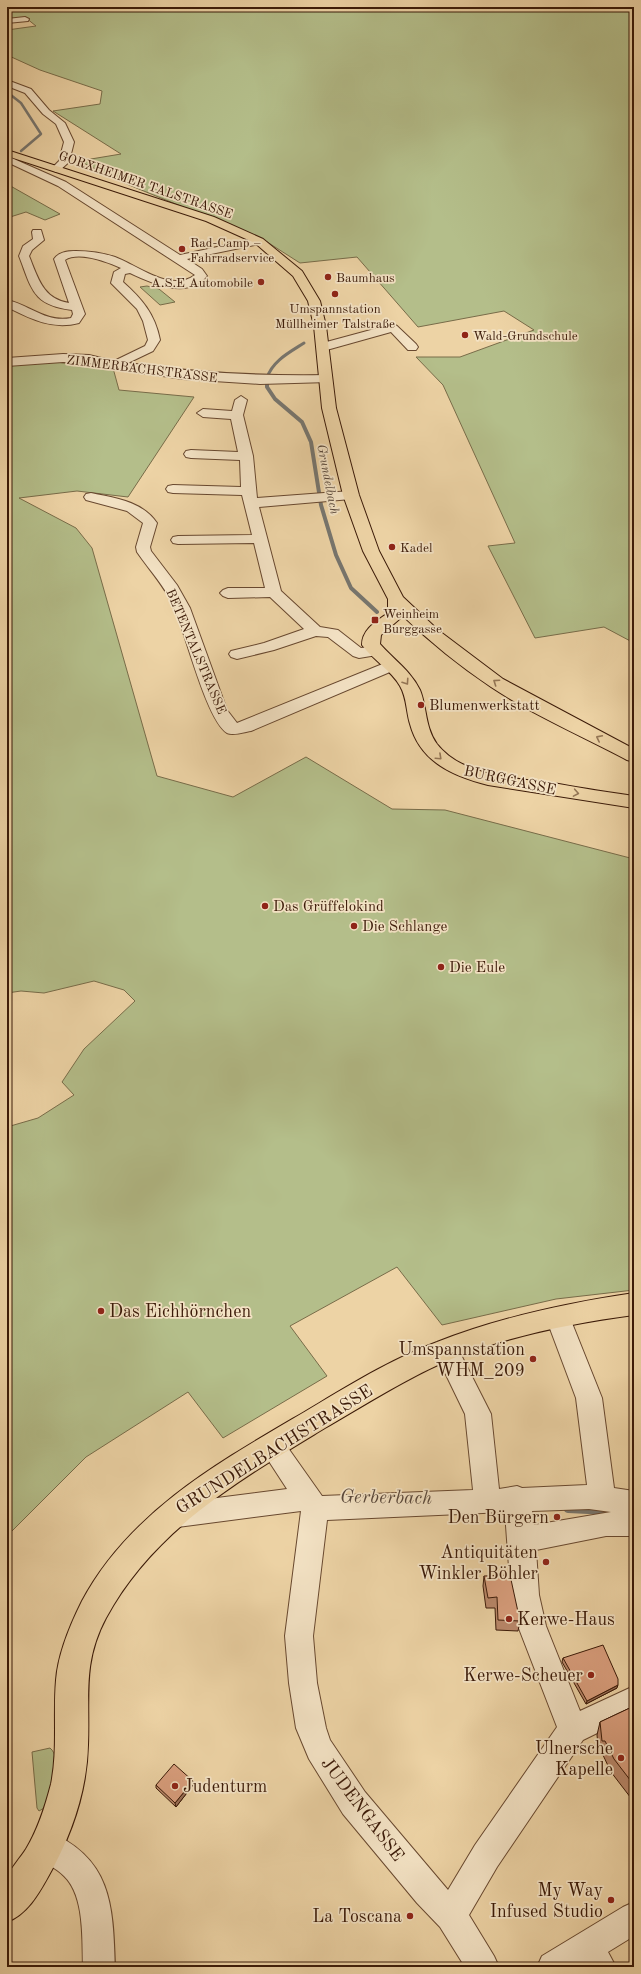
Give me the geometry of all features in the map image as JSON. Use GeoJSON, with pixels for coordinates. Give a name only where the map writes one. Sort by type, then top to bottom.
{"type":"FeatureCollection","features":[{"type":"Feature","properties":{"kind":"main road","name":"GORXHEIMER TALSTRASSE"},"geometry":{"type":"LineString","coordinates":[[7,156],[82,177],[210,219],[259,241],[272,250],[298,274],[311,294],[320,326],[329,408],[351,495],[371,551],[396,599],[432,634],[497,683],[526,700],[634,756]]}},
{"type":"Feature","properties":{"kind":"main road"},"geometry":{"type":"LineString","coordinates":[[390,620],[396,614],[396,599]]}},
{"type":"Feature","properties":{"kind":"main road"},"geometry":{"type":"LineString","coordinates":[[390,620],[418,620]]}},
{"type":"Feature","properties":{"kind":"main road","name":"BURGGASSE"},"geometry":{"type":"LineString","coordinates":[[390,620],[376,630],[371,637],[371,645],[402,677],[412,692],[425,741],[439,758],[450,766],[467,774],[488,779],[634,802]]}},
{"type":"Feature","properties":{"kind":"main road","name":"GRUNDELBACHSTRASSE"},"geometry":{"type":"LineString","coordinates":[[7,1905],[23,1887],[47,1846],[57,1820],[72,1758],[72,1678],[75,1656],[90,1616],[102,1592],[123,1563],[168,1516],[190,1499],[272,1446],[396,1372],[446,1350],[505,1330],[558,1318],[634,1304]]}},
{"type":"Feature","properties":{"kind":"street"},"geometry":{"type":"LineString","coordinates":[[7,21],[25,19]]}},
{"type":"Feature","properties":{"kind":"street"},"geometry":{"type":"LineString","coordinates":[[7,83],[28,91],[60,123],[69,142],[64,162],[56,169]]}},
{"type":"Feature","properties":{"kind":"street"},"geometry":{"type":"LineString","coordinates":[[7,156],[37,174],[62,184],[179,258],[201,276],[195,280],[180,284],[166,284],[112,260],[94,256],[72,254],[60,257],[59,259],[79,314],[74,321],[56,323],[41,320],[7,302]]}},
{"type":"Feature","properties":{"kind":"street"},"geometry":{"type":"LineString","coordinates":[[62,184],[82,177]]}},
{"type":"Feature","properties":{"kind":"street"},"geometry":{"type":"LineString","coordinates":[[37,232],[39,240],[27,248],[24,256],[41,297],[51,303],[77,307]]}},
{"type":"Feature","properties":{"kind":"street"},"geometry":{"type":"LineString","coordinates":[[179,258],[259,241]]}},
{"type":"Feature","properties":{"kind":"street"},"geometry":{"type":"LineString","coordinates":[[115,365],[149,348],[154,340],[152,328],[146,312],[118,283],[120,272],[130,269]]}},
{"type":"Feature","properties":{"kind":"street"},"geometry":{"type":"LineString","coordinates":[[322,346],[393,328],[412,347]]}},
{"type":"Feature","properties":{"kind":"street","name":"ZIMMERBACHSTRASSE"},"geometry":{"type":"LineString","coordinates":[[7,362],[63,358],[89,359],[115,365],[183,375],[260,380],[325,379]]}},
{"type":"Feature","properties":{"kind":"street"},"geometry":{"type":"LineString","coordinates":[[241,400],[237,415],[246,456],[250,497],[259,538],[274,592],[315,631]]}},
{"type":"Feature","properties":{"kind":"street"},"geometry":{"type":"LineString","coordinates":[[203,413],[237,415]]}},
{"type":"Feature","properties":{"kind":"street"},"geometry":{"type":"LineString","coordinates":[[191,454],[246,456]]}},
{"type":"Feature","properties":{"kind":"street"},"geometry":{"type":"LineString","coordinates":[[173,489],[250,497],[309,499],[351,495]]}},
{"type":"Feature","properties":{"kind":"street","name":"BETENTALSTRASSE"},"geometry":{"type":"LineString","coordinates":[[91,497],[110,501],[127,507],[148,518],[150,522],[144,552],[170,584],[182,608],[219,711],[233,729],[245,727],[391,666]]}},
{"type":"Feature","properties":{"kind":"street"},"geometry":{"type":"LineString","coordinates":[[178,540],[259,538]]}},
{"type":"Feature","properties":{"kind":"street"},"geometry":{"type":"LineString","coordinates":[[228,593],[274,592]]}},
{"type":"Feature","properties":{"kind":"street"},"geometry":{"type":"LineString","coordinates":[[237,654],[268,647],[315,631],[332,634],[354,651],[360,653],[377,651]]}},
{"type":"Feature","properties":{"kind":"street"},"geometry":{"type":"LineString","coordinates":[[558,1318],[589,1398],[602,1498]]}},
{"type":"Feature","properties":{"kind":"street"},"geometry":{"type":"LineString","coordinates":[[446,1350],[478,1414],[487,1500]]}},
{"type":"Feature","properties":{"kind":"street"},"geometry":{"type":"LineString","coordinates":[[272,1446],[312,1503]]}},
{"type":"Feature","properties":{"kind":"street"},"geometry":{"type":"LineString","coordinates":[[168,1516],[312,1503],[487,1500],[589,1496],[602,1498],[634,1509]]}},
{"type":"Feature","properties":{"kind":"street"},"geometry":{"type":"LineString","coordinates":[[517,1498],[526,1595],[532,1626],[573,1730]]}},
{"type":"Feature","properties":{"kind":"street","name":"JUDENGASSE"},"geometry":{"type":"LineString","coordinates":[[312,1503],[299,1636],[303,1683],[312,1728],[319,1749],[354,1803],[428,1892],[451,1916],[483,1967]]}},
{"type":"Feature","properties":{"kind":"street"},"geometry":{"type":"LineString","coordinates":[[522,1540],[606,1524],[634,1509]]}},
{"type":"Feature","properties":{"kind":"street"},"geometry":{"type":"LineString","coordinates":[[451,1916],[486,1856],[573,1730],[634,1700]]}},
{"type":"Feature","properties":{"kind":"street"},"geometry":{"type":"LineString","coordinates":[[47,1846],[79,1869],[93,1898],[98,1934],[99,1967]]}},
{"type":"Feature","properties":{"kind":"street"},"geometry":{"type":"LineString","coordinates":[[553,1967],[593,1958],[634,1918]]}},
{"type":"Feature","properties":{"kind":"green space"},"geometry":{"type":"Polygon","coordinates":[[[7,7],[634,7],[634,643],[604,627],[535,638],[488,546],[515,543],[443,385],[416,357],[460,357],[534,330],[504,311],[418,327],[357,257],[300,263],[264,240],[129,185],[79,161],[121,154],[53,111],[100,104],[102,91],[40,70],[7,55],[7,30],[36,26],[26,18],[7,20],[7,7]]]}},
{"type":"Feature","properties":{"kind":"green space"},"geometry":{"type":"Polygon","coordinates":[[[7,184],[60,214],[45,220],[26,212],[7,218],[7,184]]]}},
{"type":"Feature","properties":{"kind":"green space"},"geometry":{"type":"Polygon","coordinates":[[[147,286],[159,289],[175,302],[160,305],[140,287],[147,286]]]}},
{"type":"Feature","properties":{"kind":"green space"},"geometry":{"type":"Polygon","coordinates":[[[46,361],[113,368],[119,390],[194,397],[128,497],[77,491],[19,498],[76,528],[92,548],[157,776],[233,797],[306,757],[392,809],[445,810],[634,859],[634,1290],[556,1299],[442,1325],[397,1267],[290,1326],[327,1376],[223,1438],[188,1392],[86,1457],[7,1536],[7,1127],[38,1118],[74,1095],[62,1082],[84,1049],[135,1001],[124,990],[94,981],[44,993],[21,991],[7,993],[7,365],[46,361]]]}},
{"type":"Feature","properties":{"kind":"green space"},"geometry":{"type":"Polygon","coordinates":[[[50,1748],[54,1753],[56,1767],[46,1807],[39,1811],[37,1808],[32,1752],[50,1748]]]}},
{"type":"Feature","properties":{"kind":"building"},"geometry":{"type":"Polygon","coordinates":[[[510,1575],[520,1621],[498,1620],[497,1597],[488,1598],[484,1576],[510,1575]]]}},
{"type":"Feature","properties":{"kind":"building","name":"Kerwe-Scheuer"},"geometry":{"type":"Polygon","coordinates":[[[603,1645],[618,1679],[618,1685],[587,1701],[563,1658],[603,1645]]]}},
{"type":"Feature","properties":{"kind":"building","name":"Ulnersche Kapelle"},"geometry":{"type":"Polygon","coordinates":[[[634,1706],[634,1785],[614,1759],[605,1741],[602,1741],[600,1722],[634,1706]]]}},
{"type":"Feature","properties":{"kind":"building","name":"Judenturm"},"geometry":{"type":"Polygon","coordinates":[[[174,1764],[193,1781],[175,1803],[156,1785],[174,1764]]]}},
{"type":"Feature","properties":{"kind":"waterway","name":"Grundelbach"},"geometry":{"type":"LineString","coordinates":[[7,92],[21,103],[41,134],[21,151]]}},
{"type":"Feature","properties":{"kind":"waterway","name":"Grundelbach"},"geometry":{"type":"LineString","coordinates":[[267,378],[269,372],[277,362],[304,343]]}},
{"type":"Feature","properties":{"kind":"waterway","name":"Grundelbach"},"geometry":{"type":"LineString","coordinates":[[267,378],[267,387],[275,399],[302,422],[311,442],[321,505],[336,555],[351,588],[377,612]]}},
{"type":"Feature","properties":{"kind":"waterway","name":"Gerberbach"},"geometry":{"type":"LineString","coordinates":[[568,1509],[609,1511]]}},
{"type":"Feature","properties":{"kind":"place","name":"Rad-Camp – Fahrradservice"},"geometry":{"type":"Point","coordinates":[182,249]}},
{"type":"Feature","properties":{"kind":"place","name":"Baumhaus"},"geometry":{"type":"Point","coordinates":[328,277]}},
{"type":"Feature","properties":{"kind":"place","name":"A.S.E Automobile"},"geometry":{"type":"Point","coordinates":[261,282]}},
{"type":"Feature","properties":{"kind":"place","name":"Umspannstation Müllheimer Talstraße"},"geometry":{"type":"Point","coordinates":[335,294]}},
{"type":"Feature","properties":{"kind":"place","name":"Wald-Grundschule"},"geometry":{"type":"Point","coordinates":[465,335]}},
{"type":"Feature","properties":{"kind":"place","name":"Kadel"},"geometry":{"type":"Point","coordinates":[392,547]}},
{"type":"Feature","properties":{"kind":"place","name":"Weinheim Burggasse"},"geometry":{"type":"Point","coordinates":[375,620]}},
{"type":"Feature","properties":{"kind":"place","name":"Blumenwerkstatt"},"geometry":{"type":"Point","coordinates":[421,705]}},
{"type":"Feature","properties":{"kind":"place","name":"Das Grüffelokind"},"geometry":{"type":"Point","coordinates":[265,906]}},
{"type":"Feature","properties":{"kind":"place","name":"Die Schlange"},"geometry":{"type":"Point","coordinates":[354,926]}},
{"type":"Feature","properties":{"kind":"place","name":"Die Eule"},"geometry":{"type":"Point","coordinates":[441,967]}},
{"type":"Feature","properties":{"kind":"place","name":"Das Eichhörnchen"},"geometry":{"type":"Point","coordinates":[101,1311]}},
{"type":"Feature","properties":{"kind":"place","name":"Umspannstation WHM_209"},"geometry":{"type":"Point","coordinates":[533,1359]}},
{"type":"Feature","properties":{"kind":"place","name":"Den Bürgern"},"geometry":{"type":"Point","coordinates":[557,1517]}},
{"type":"Feature","properties":{"kind":"place","name":"Antiquitäten Winkler Böhler"},"geometry":{"type":"Point","coordinates":[546,1562]}},
{"type":"Feature","properties":{"kind":"place","name":"Kerwe-Haus"},"geometry":{"type":"Point","coordinates":[509,1619]}},
{"type":"Feature","properties":{"kind":"place","name":"Kerwe-Scheuer"},"geometry":{"type":"Point","coordinates":[591,1675]}},
{"type":"Feature","properties":{"kind":"place","name":"Ulnersche Kapelle"},"geometry":{"type":"Point","coordinates":[621,1758]}},
{"type":"Feature","properties":{"kind":"place","name":"Judenturm"},"geometry":{"type":"Point","coordinates":[175,1786]}},
{"type":"Feature","properties":{"kind":"place","name":"My Way Infused Studio"},"geometry":{"type":"Point","coordinates":[611,1900]}},
{"type":"Feature","properties":{"kind":"place","name":"La Toscana"},"geometry":{"type":"Point","coordinates":[410,1916]}}]}
